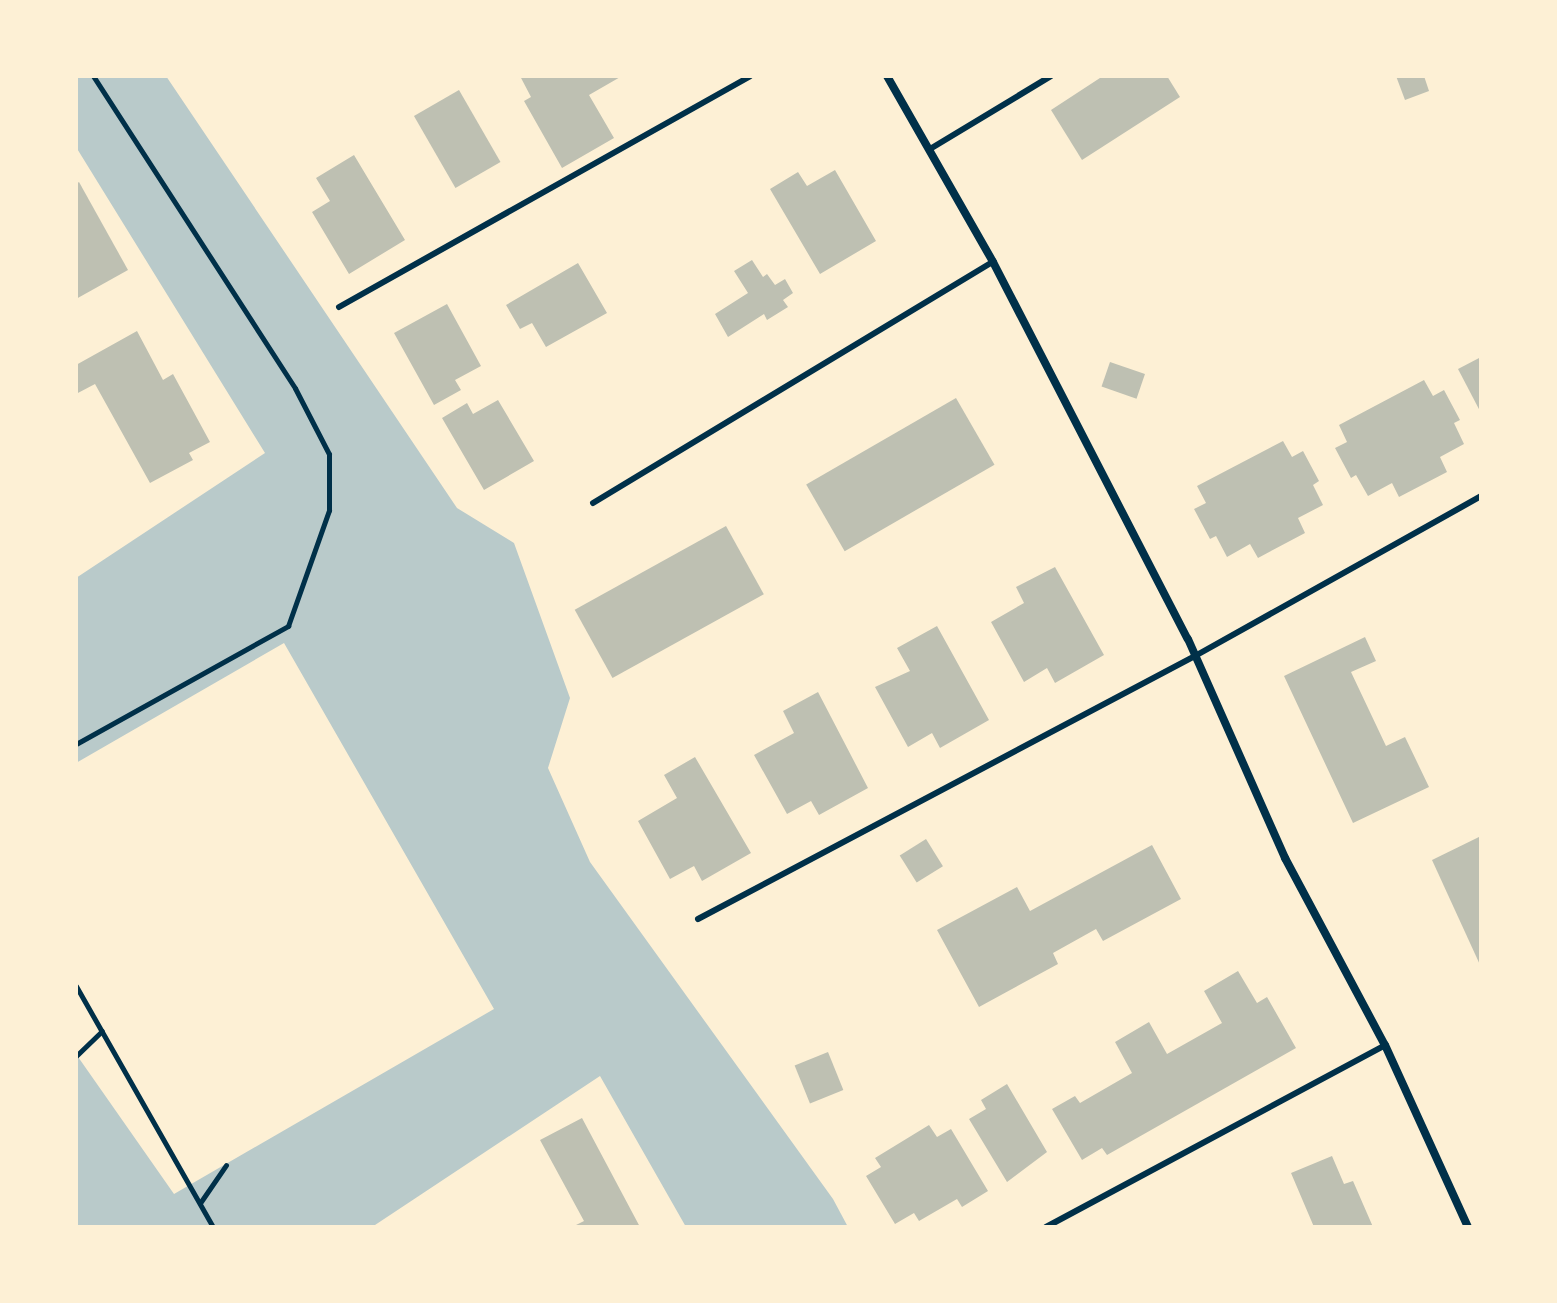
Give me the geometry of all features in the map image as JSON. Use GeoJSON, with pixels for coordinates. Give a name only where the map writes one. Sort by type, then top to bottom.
{"type":"FeatureCollection","features":[{"type":"Feature","properties":{"kind":"street"},"geometry":{"type":"LineString","coordinates":[[887,76],[993,262],[1195,656],[1285,858],[1385,1045],[1468,1227]]}},
{"type":"Feature","properties":{"kind":"lane"},"geometry":{"type":"LineString","coordinates":[[339,307],[750,76]]}},
{"type":"Feature","properties":{"kind":"lane"},"geometry":{"type":"LineString","coordinates":[[930,149],[1051,76]]}},
{"type":"Feature","properties":{"kind":"lane"},"geometry":{"type":"LineString","coordinates":[[593,503],[993,262]]}},
{"type":"Feature","properties":{"kind":"lane"},"geometry":{"type":"LineString","coordinates":[[698,919],[1195,656],[1481,496]]}},
{"type":"Feature","properties":{"kind":"lane"},"geometry":{"type":"LineString","coordinates":[[1046,1227],[1385,1045]]}},
{"type":"Feature","properties":{"kind":"path"},"geometry":{"type":"LineString","coordinates":[[76,744],[288,626],[329,510],[329,454],[295,388],[93,76]]}},
{"type":"Feature","properties":{"kind":"path"},"geometry":{"type":"LineString","coordinates":[[76,986],[213,1227]]}},
{"type":"Feature","properties":{"kind":"path"},"geometry":{"type":"LineString","coordinates":[[76,1056],[102,1031]]}},
{"type":"Feature","properties":{"kind":"path"},"geometry":{"type":"LineString","coordinates":[[200,1203],[226,1165]]}},
{"type":"Feature","properties":{"kind":"shaded area"},"geometry":{"type":"Polygon","coordinates":[[[76,76],[166,76],[457,508],[514,543],[570,698],[548,768],[590,862],[833,1199],[848,1227],[686,1227],[600,1076],[372,1227],[76,1227],[76,1054],[174,1194],[494,1009],[284,643],[76,763],[76,578],[265,453],[76,147],[76,76]]]}},
{"type":"Feature","properties":{"kind":"building"},"geometry":{"type":"Polygon","coordinates":[[[520,76],[622,76],[589,95],[614,138],[562,168],[524,101],[531,97],[520,76]]]}},
{"type":"Feature","properties":{"kind":"building"},"geometry":{"type":"Polygon","coordinates":[[[1103,76],[1167,76],[1180,97],[1082,160],[1051,110],[1103,76]]]}},
{"type":"Feature","properties":{"kind":"building"},"geometry":{"type":"Polygon","coordinates":[[[1396,76],[1424,76],[1429,91],[1405,100],[1396,76]]]}},
{"type":"Feature","properties":{"kind":"building"},"geometry":{"type":"Polygon","coordinates":[[[459,90],[500,162],[455,188],[414,116],[459,90]]]}},
{"type":"Feature","properties":{"kind":"building"},"geometry":{"type":"Polygon","coordinates":[[[354,155],[405,240],[349,274],[312,212],[330,201],[316,178],[354,155]]]}},
{"type":"Feature","properties":{"kind":"building"},"geometry":{"type":"Polygon","coordinates":[[[835,170],[876,241],[820,274],[770,189],[798,172],[807,186],[835,170]]]}},
{"type":"Feature","properties":{"kind":"building"},"geometry":{"type":"Polygon","coordinates":[[[79,182],[128,270],[76,299],[76,184],[79,182]]]}},
{"type":"Feature","properties":{"kind":"building"},"geometry":{"type":"Polygon","coordinates":[[[752,260],[763,277],[767,274],[775,285],[785,279],[793,293],[783,300],[788,307],[767,320],[764,314],[728,337],[715,314],[748,293],[734,271],[752,260]]]}},
{"type":"Feature","properties":{"kind":"building"},"geometry":{"type":"Polygon","coordinates":[[[578,263],[607,313],[546,347],[532,323],[520,329],[506,305],[578,263]]]}},
{"type":"Feature","properties":{"kind":"building"},"geometry":{"type":"Polygon","coordinates":[[[447,304],[481,366],[455,380],[461,390],[434,405],[394,333],[447,304]]]}},
{"type":"Feature","properties":{"kind":"building"},"geometry":{"type":"Polygon","coordinates":[[[137,331],[163,380],[173,374],[210,442],[189,453],[193,460],[150,483],[95,384],[76,394],[76,365],[137,331]]]}},
{"type":"Feature","properties":{"kind":"building"},"geometry":{"type":"Polygon","coordinates":[[[1481,357],[1481,413],[1458,369],[1481,357]]]}},
{"type":"Feature","properties":{"kind":"building"},"geometry":{"type":"Polygon","coordinates":[[[1110,362],[1145,374],[1137,399],[1102,387],[1110,362]]]}},
{"type":"Feature","properties":{"kind":"building"},"geometry":{"type":"Polygon","coordinates":[[[1424,380],[1433,396],[1444,390],[1460,420],[1454,423],[1464,444],[1440,457],[1447,472],[1399,497],[1392,483],[1368,496],[1356,475],[1351,478],[1335,448],[1347,442],[1339,425],[1424,380]]]}},
{"type":"Feature","properties":{"kind":"building"},"geometry":{"type":"Polygon","coordinates":[[[956,398],[994,465],[845,551],[806,484],[956,398]]]}},
{"type":"Feature","properties":{"kind":"building"},"geometry":{"type":"Polygon","coordinates":[[[498,400],[534,461],[484,490],[442,418],[467,403],[473,414],[498,400]]]}},
{"type":"Feature","properties":{"kind":"building"},"geometry":{"type":"Polygon","coordinates":[[[1283,441],[1292,457],[1303,451],[1319,481],[1313,485],[1323,505],[1298,518],[1305,533],[1258,558],[1250,544],[1227,557],[1216,536],[1210,539],[1194,509],[1206,503],[1197,486],[1283,441]]]}},
{"type":"Feature","properties":{"kind":"building"},"geometry":{"type":"Polygon","coordinates":[[[726,526],[764,594],[613,678],[575,610],[726,526]]]}},
{"type":"Feature","properties":{"kind":"building"},"geometry":{"type":"Polygon","coordinates":[[[1055,567],[1104,655],[1055,683],[1047,668],[1024,682],[991,622],[1024,603],[1016,587],[1055,567]]]}},
{"type":"Feature","properties":{"kind":"building"},"geometry":{"type":"Polygon","coordinates":[[[937,626],[989,720],[940,748],[932,733],[908,747],[875,687],[910,671],[897,648],[937,626]]]}},
{"type":"Feature","properties":{"kind":"building"},"geometry":{"type":"Polygon","coordinates":[[[1365,637],[1376,661],[1351,672],[1386,746],[1405,737],[1429,787],[1353,823],[1284,676],[1365,637]]]}},
{"type":"Feature","properties":{"kind":"building"},"geometry":{"type":"Polygon","coordinates":[[[818,692],[868,788],[819,815],[811,801],[787,814],[754,755],[794,733],[783,711],[818,692]]]}},
{"type":"Feature","properties":{"kind":"building"},"geometry":{"type":"Polygon","coordinates":[[[695,757],[751,853],[702,881],[694,866],[670,879],[638,821],[677,798],[664,775],[695,757]]]}},
{"type":"Feature","properties":{"kind":"building"},"geometry":{"type":"Polygon","coordinates":[[[1481,836],[1481,967],[1432,860],[1481,836]]]}},
{"type":"Feature","properties":{"kind":"building"},"geometry":{"type":"Polygon","coordinates":[[[926,839],[943,866],[917,883],[900,855],[926,839]]]}},
{"type":"Feature","properties":{"kind":"building"},"geometry":{"type":"Polygon","coordinates":[[[1152,845],[1181,899],[1103,941],[1096,929],[1053,953],[1058,964],[979,1007],[937,930],[1017,887],[1030,911],[1152,845]]]}},
{"type":"Feature","properties":{"kind":"building"},"geometry":{"type":"Polygon","coordinates":[[[1238,971],[1257,1003],[1267,997],[1296,1048],[1107,1155],[1102,1148],[1082,1160],[1052,1109],[1075,1096],[1080,1103],[1132,1073],[1115,1042],[1149,1022],[1167,1054],[1222,1023],[1204,991],[1238,971]]]}},
{"type":"Feature","properties":{"kind":"building"},"geometry":{"type":"Polygon","coordinates":[[[828,1052],[843,1090],[810,1104],[795,1065],[828,1052]]]}},
{"type":"Feature","properties":{"kind":"building"},"geometry":{"type":"Polygon","coordinates":[[[1007,1084],[1047,1152],[1007,1182],[969,1119],[986,1109],[981,1100],[1007,1084]]]}},
{"type":"Feature","properties":{"kind":"building"},"geometry":{"type":"Polygon","coordinates":[[[582,1118],[640,1227],[572,1227],[584,1221],[540,1140],[582,1118]]]}},
{"type":"Feature","properties":{"kind":"building"},"geometry":{"type":"Polygon","coordinates":[[[929,1125],[937,1137],[951,1129],[988,1191],[962,1207],[957,1199],[919,1221],[914,1213],[895,1224],[866,1176],[881,1167],[875,1158],[929,1125]]]}},
{"type":"Feature","properties":{"kind":"building"},"geometry":{"type":"Polygon","coordinates":[[[1332,1156],[1344,1184],[1353,1181],[1373,1227],[1314,1227],[1291,1173],[1332,1156]]]}}]}
